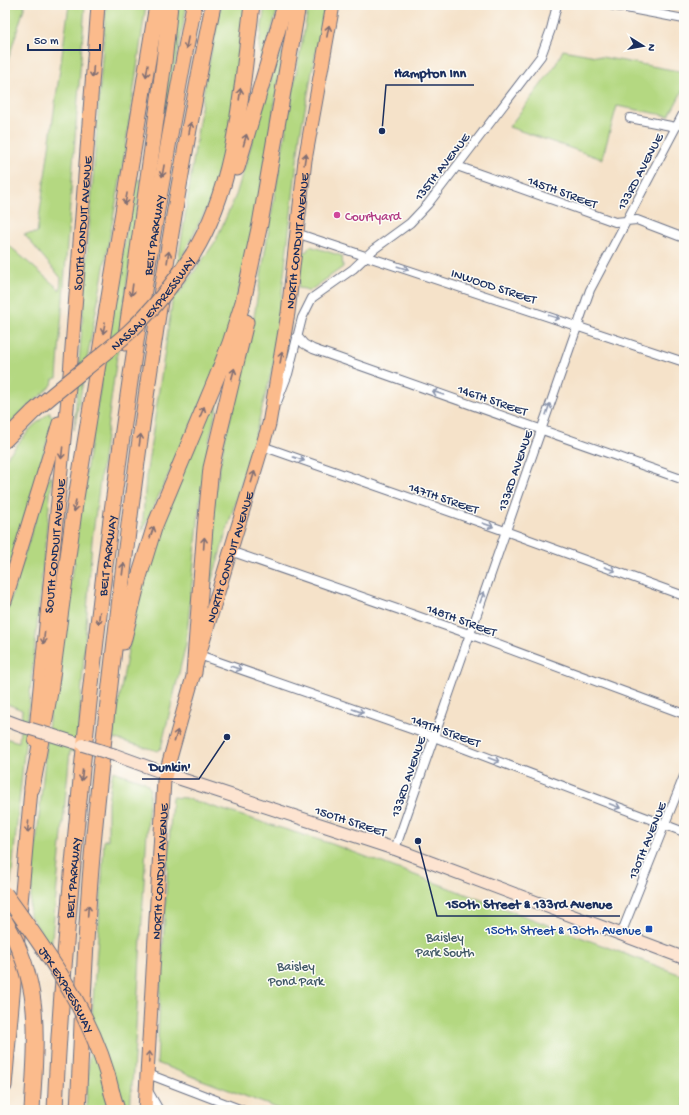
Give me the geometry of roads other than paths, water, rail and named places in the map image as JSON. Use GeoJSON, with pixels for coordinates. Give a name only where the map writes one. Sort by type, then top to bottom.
{"type":"FeatureCollection","features":[{"type":"Feature","properties":{"kind":"highway"},"geometry":{"type":"LineString","coordinates":[[32,788],[50,692],[75,504],[157,5]]}},
{"type":"Feature","properties":{"kind":"highway"},"geometry":{"type":"LineString","coordinates":[[110,520],[118,392],[164,62],[170,5]]}},
{"type":"Feature","properties":{"kind":"highway","name":"BELT PARKWAY"},"geometry":{"type":"LineString","coordinates":[[55,1110],[59,1028],[76,837],[110,520],[148,259],[194,5]]}},
{"type":"Feature","properties":{"kind":"highway","name":"BELT PARKWAY"},"geometry":{"type":"LineString","coordinates":[[78,1110],[88,907],[106,719],[134,480],[160,304],[180,184],[213,5]]}},
{"type":"Feature","properties":{"kind":"highway","name":"NASSAU EXPRESSWAY"},"geometry":{"type":"LineString","coordinates":[[5,440],[33,412],[117,342],[141,319],[171,286],[202,239],[221,192],[229,164],[252,5]]}},
{"type":"Feature","properties":{"kind":"highway"},"geometry":{"type":"LineString","coordinates":[[202,239],[220,210],[238,165],[285,5]]}},
{"type":"Feature","properties":{"kind":"highway"},"geometry":{"type":"LineString","coordinates":[[106,719],[131,608],[149,541],[164,501],[230,343],[246,288],[260,224],[298,5]]}},
{"type":"Feature","properties":{"kind":"highway"},"geometry":{"type":"LineString","coordinates":[[194,673],[210,475],[217,437],[249,310],[260,224]]}},
{"type":"Feature","properties":{"kind":"highway","name":"JFK EXPRESSWAY"},"geometry":{"type":"LineString","coordinates":[[5,894],[54,965],[84,1015],[104,1060],[112,1093]]}},
{"type":"Feature","properties":{"kind":"highway","name":"JFK EXPRESSWAY"},"geometry":{"type":"LineString","coordinates":[[5,921],[21,952],[34,1002],[36,1036],[32,1110]]}},
{"type":"Feature","properties":{"kind":"highway"},"geometry":{"type":"LineString","coordinates":[[112,1093],[114,1110]]}},
{"type":"Feature","properties":{"kind":"highway"},"geometry":{"type":"LineString","coordinates":[[112,1093],[118,1110]]}},
{"type":"Feature","properties":{"kind":"main road","name":"SOUTH CONDUIT AVENUE"},"geometry":{"type":"LineString","coordinates":[[5,1086],[10,1014],[32,788],[39,684],[69,387],[98,5]]}},
{"type":"Feature","properties":{"kind":"main road","name":"NORTH CONDUIT AVENUE"},"geometry":{"type":"LineString","coordinates":[[145,1110],[166,773],[199,655],[269,424],[284,339],[309,132],[333,5]]}},
{"type":"Feature","properties":{"kind":"main road"},"geometry":{"type":"LineString","coordinates":[[5,601],[43,479],[69,387]]}},
{"type":"Feature","properties":{"kind":"main road","name":"150TH STREET"},"geometry":{"type":"LineString","coordinates":[[5,720],[115,755],[395,849],[684,958]]}},
{"type":"Feature","properties":{"kind":"street","name":"135TH AVENUE"},"geometry":{"type":"LineString","coordinates":[[269,424],[288,374],[304,312],[312,298],[354,269],[366,256],[410,223],[428,204],[541,56],[551,29],[557,5]]}},
{"type":"Feature","properties":{"kind":"street"},"geometry":{"type":"LineString","coordinates":[[610,5],[684,18]]}},
{"type":"Feature","properties":{"kind":"street","name":"133RD AVENUE"},"geometry":{"type":"LineString","coordinates":[[395,849],[590,290],[683,115]]}},
{"type":"Feature","properties":{"kind":"street"},"geometry":{"type":"LineString","coordinates":[[630,118],[676,127]]}},
{"type":"Feature","properties":{"kind":"street","name":"145TH STREET"},"geometry":{"type":"LineString","coordinates":[[457,166],[614,222],[637,220],[684,238]]}},
{"type":"Feature","properties":{"kind":"street","name":"INWOOD STREET"},"geometry":{"type":"LineString","coordinates":[[296,233],[577,325],[684,362]]}},
{"type":"Feature","properties":{"kind":"street","name":"146TH STREET"},"geometry":{"type":"LineString","coordinates":[[297,336],[304,344],[313,349],[684,480]]}},
{"type":"Feature","properties":{"kind":"street","name":"147TH STREET"},"geometry":{"type":"LineString","coordinates":[[262,446],[505,531],[684,596]]}},
{"type":"Feature","properties":{"kind":"street","name":"148TH STREET"},"geometry":{"type":"LineString","coordinates":[[230,551],[469,634],[684,714]]}},
{"type":"Feature","properties":{"kind":"street","name":"149TH STREET"},"geometry":{"type":"LineString","coordinates":[[199,655],[434,737],[684,832]]}},
{"type":"Feature","properties":{"kind":"street","name":"130TH AVENUE"},"geometry":{"type":"LineString","coordinates":[[621,934],[684,776]]}},
{"type":"Feature","properties":{"kind":"street"},"geometry":{"type":"LineString","coordinates":[[148,1074],[242,1110]]}},
{"type":"Feature","properties":{"kind":"street"},"geometry":{"type":"LineString","coordinates":[[147,1088],[159,1110]]}},
{"type":"Feature","properties":{"kind":"place","name":"Hampton Inn"},"geometry":{"type":"Point","coordinates":[382,131]}},
{"type":"Feature","properties":{"kind":"place","name":"Courtyard"},"geometry":{"type":"Point","coordinates":[337,215]}},
{"type":"Feature","properties":{"kind":"place","name":"Dunkin'"},"geometry":{"type":"Point","coordinates":[227,737]}},
{"type":"Feature","properties":{"kind":"place","name":"150th Street & 133rd Avenue"},"geometry":{"type":"Point","coordinates":[418,841]}},
{"type":"Feature","properties":{"kind":"place","name":"150th Street & 130th Avenue"},"geometry":{"type":"Point","coordinates":[649,929]}},
{"type":"Feature","properties":{"kind":"park label","name":"Baisley Park South"},"geometry":{"type":"Point","coordinates":[445,944]}},
{"type":"Feature","properties":{"kind":"park label","name":"Baisley Pond Park"},"geometry":{"type":"Point","coordinates":[296,972]}}]}
